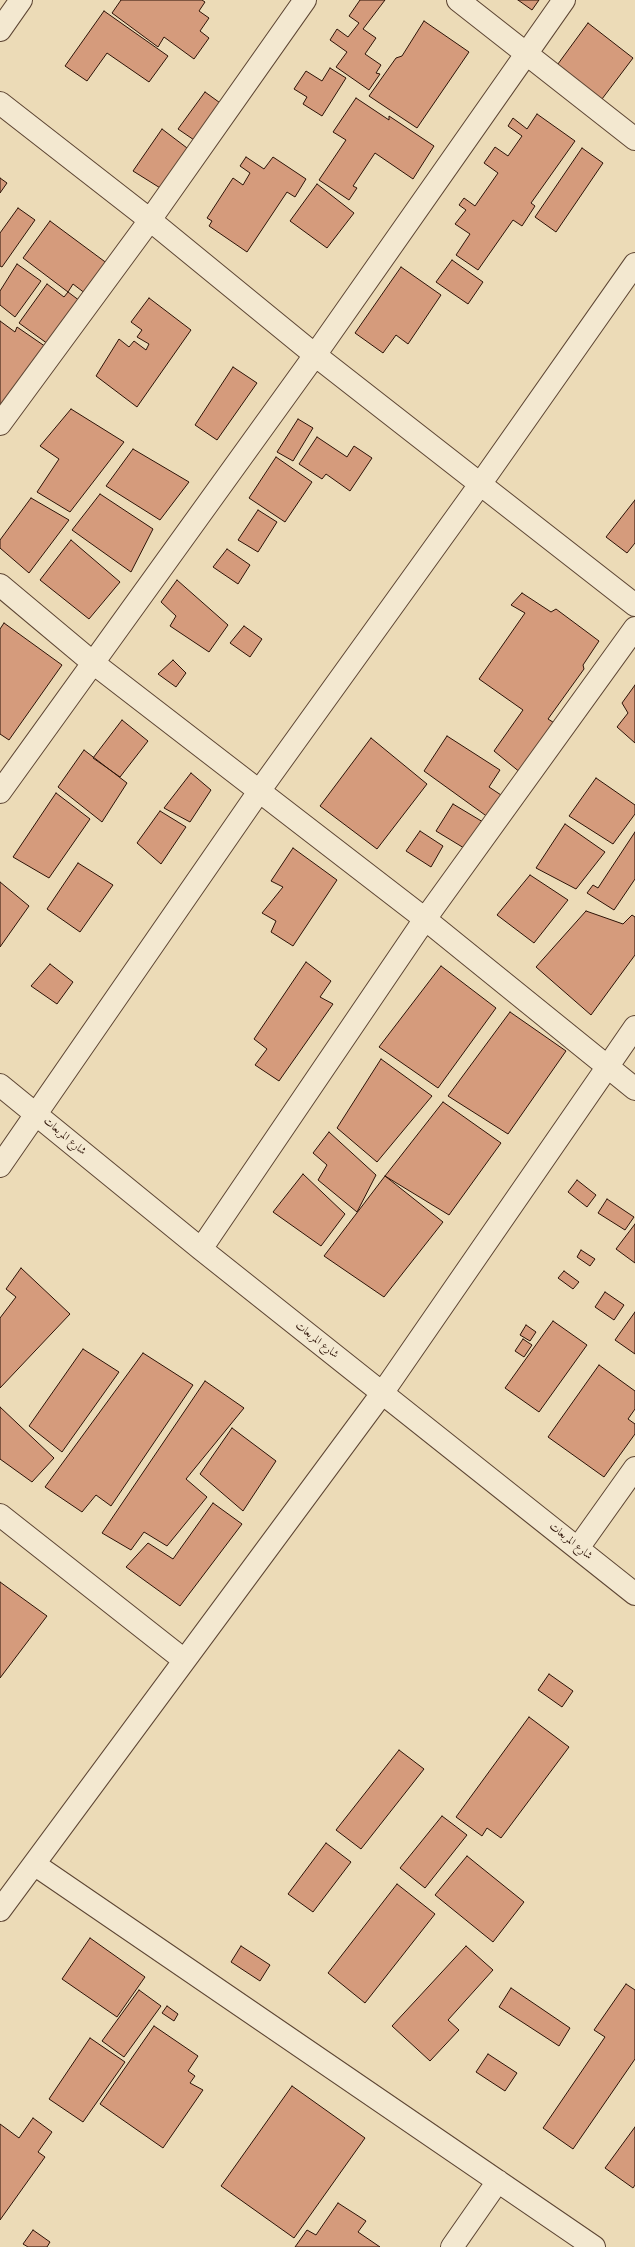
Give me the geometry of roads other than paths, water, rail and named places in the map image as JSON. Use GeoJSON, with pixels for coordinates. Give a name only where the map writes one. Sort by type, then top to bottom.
{"type":"FeatureCollection","features":[{"type":"Feature","properties":{"kind":"street"},"geometry":{"type":"LineString","coordinates":[[0,30],[22,0]]}},
{"type":"Feature","properties":{"kind":"street"},"geometry":{"type":"LineString","coordinates":[[0,424],[150,220],[305,0]]}},
{"type":"Feature","properties":{"kind":"street"},"geometry":{"type":"LineString","coordinates":[[458,0],[525,55],[635,140]]}},
{"type":"Feature","properties":{"kind":"street"},"geometry":{"type":"LineString","coordinates":[[0,792],[92,662],[315,355],[564,0]]}},
{"type":"Feature","properties":{"kind":"street"},"geometry":{"type":"LineString","coordinates":[[0,102],[150,220],[315,355],[481,483],[635,605]]}},
{"type":"Feature","properties":{"kind":"street"},"geometry":{"type":"LineString","coordinates":[[0,1166],[260,790],[481,483],[635,264]]}},
{"type":"Feature","properties":{"kind":"street"},"geometry":{"type":"LineString","coordinates":[[0,585],[92,662],[260,790],[425,919],[635,1089]]}},
{"type":"Feature","properties":{"kind":"street"},"geometry":{"type":"LineString","coordinates":[[201,1249],[425,919],[635,628]]}},
{"type":"Feature","properties":{"kind":"street"},"geometry":{"type":"LineString","coordinates":[[0,1910],[383,1392],[635,1027]]}},
{"type":"Feature","properties":{"kind":"street","name":"شارع المربعات"},"geometry":{"type":"LineString","coordinates":[[0,1085],[37,1113],[201,1249],[383,1392],[635,1594]]}},
{"type":"Feature","properties":{"kind":"street"},"geometry":{"type":"LineString","coordinates":[[578,1548],[635,1468]]}},
{"type":"Feature","properties":{"kind":"street"},"geometry":{"type":"LineString","coordinates":[[0,1515],[184,1660]]}},
{"type":"Feature","properties":{"kind":"street"},"geometry":{"type":"LineString","coordinates":[[34,1864],[594,2247]]}},
{"type":"Feature","properties":{"kind":"street"},"geometry":{"type":"LineString","coordinates":[[452,2247],[498,2181]]}}]}
